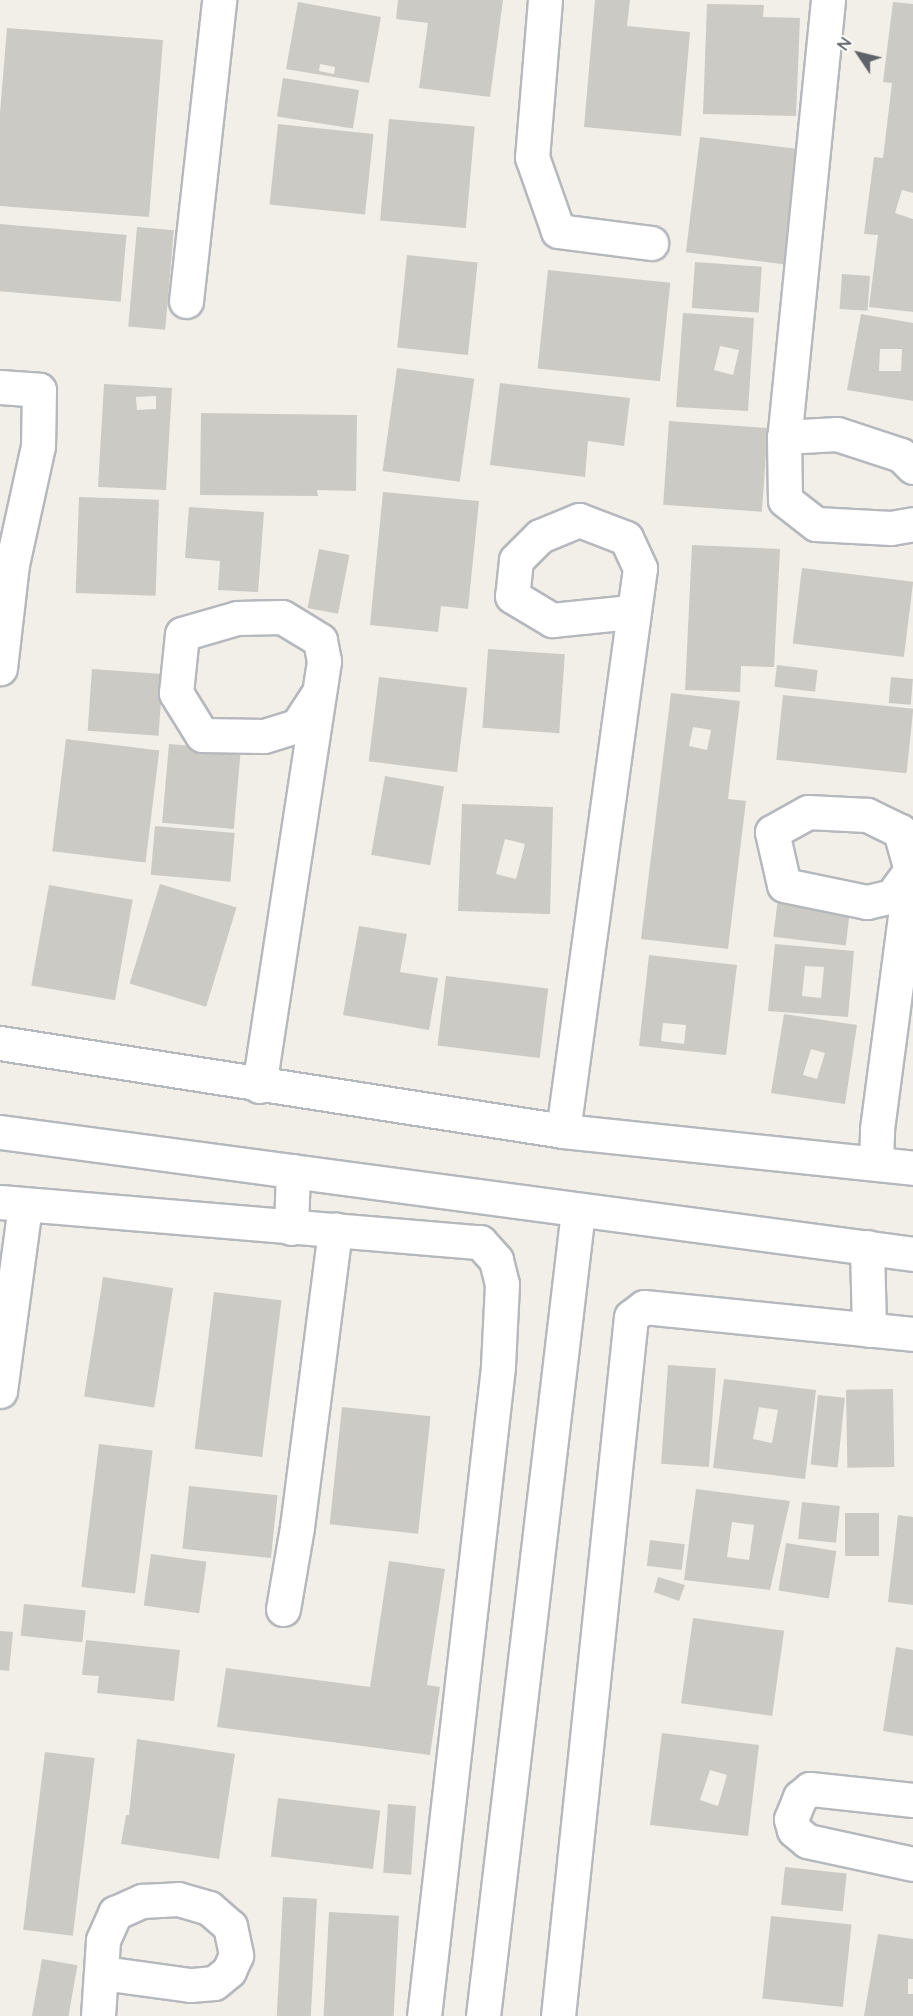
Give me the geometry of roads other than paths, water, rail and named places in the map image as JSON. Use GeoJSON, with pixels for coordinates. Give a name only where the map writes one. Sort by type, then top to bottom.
{"type":"FeatureCollection","features":[{"type":"Feature","properties":{"kind":"street"},"geometry":{"type":"LineString","coordinates":[[186,301],[219,0]]}},
{"type":"Feature","properties":{"kind":"street"},"geometry":{"type":"LineString","coordinates":[[545,0],[532,157],[558,231],[651,243]]}},
{"type":"Feature","properties":{"kind":"street"},"geometry":{"type":"LineString","coordinates":[[828,0],[784,437],[785,500],[816,524],[891,528],[913,524]]}},
{"type":"Feature","properties":{"kind":"street"},"geometry":{"type":"LineString","coordinates":[[0,387],[39,390],[38,446],[12,564],[0,668]]}},
{"type":"Feature","properties":{"kind":"street"},"geometry":{"type":"LineString","coordinates":[[784,437],[837,434],[901,455],[913,467]]}},
{"type":"Feature","properties":{"kind":"street"},"geometry":{"type":"LineString","coordinates":[[563,1131],[631,612]]}},
{"type":"Feature","properties":{"kind":"street"},"geometry":{"type":"LineString","coordinates":[[260,1086],[316,697],[324,662],[320,640],[282,617],[237,618],[182,634],[176,693],[202,735],[264,736],[297,726],[316,697]]}},
{"type":"Feature","properties":{"kind":"street"},"geometry":{"type":"LineString","coordinates":[[876,1162],[877,1129],[911,870]]}},
{"type":"Feature","properties":{"kind":"street"},"geometry":{"type":"LineString","coordinates":[[0,1043],[260,1086],[563,1131],[876,1162],[913,1168]]}},
{"type":"Feature","properties":{"kind":"street"},"geometry":{"type":"LineString","coordinates":[[0,1132],[913,1254]]}},
{"type":"Feature","properties":{"kind":"street"},"geometry":{"type":"LineString","coordinates":[[291,1228],[293,1171]]}},
{"type":"Feature","properties":{"kind":"street"},"geometry":{"type":"LineString","coordinates":[[0,1391],[13,1205],[480,1242],[496,1260],[502,1284],[498,1367],[424,2016]]}},
{"type":"Feature","properties":{"kind":"street"},"geometry":{"type":"LineString","coordinates":[[483,2016],[578,1211]]}},
{"type":"Feature","properties":{"kind":"street"},"geometry":{"type":"LineString","coordinates":[[283,1609],[297,1527],[335,1229]]}},
{"type":"Feature","properties":{"kind":"street"},"geometry":{"type":"LineString","coordinates":[[867,1247],[869,1330]]}},
{"type":"Feature","properties":{"kind":"street"},"geometry":{"type":"LineString","coordinates":[[558,2016],[632,1317],[644,1307],[913,1334]]}},
{"type":"Feature","properties":{"kind":"street"},"geometry":{"type":"LineString","coordinates":[[913,1800],[810,1789],[800,1797],[791,1819],[794,1830],[807,1841],[913,1864]]}},
{"type":"Feature","properties":{"kind":"street"},"geometry":{"type":"LineString","coordinates":[[98,2016],[102,1973]]}}]}
